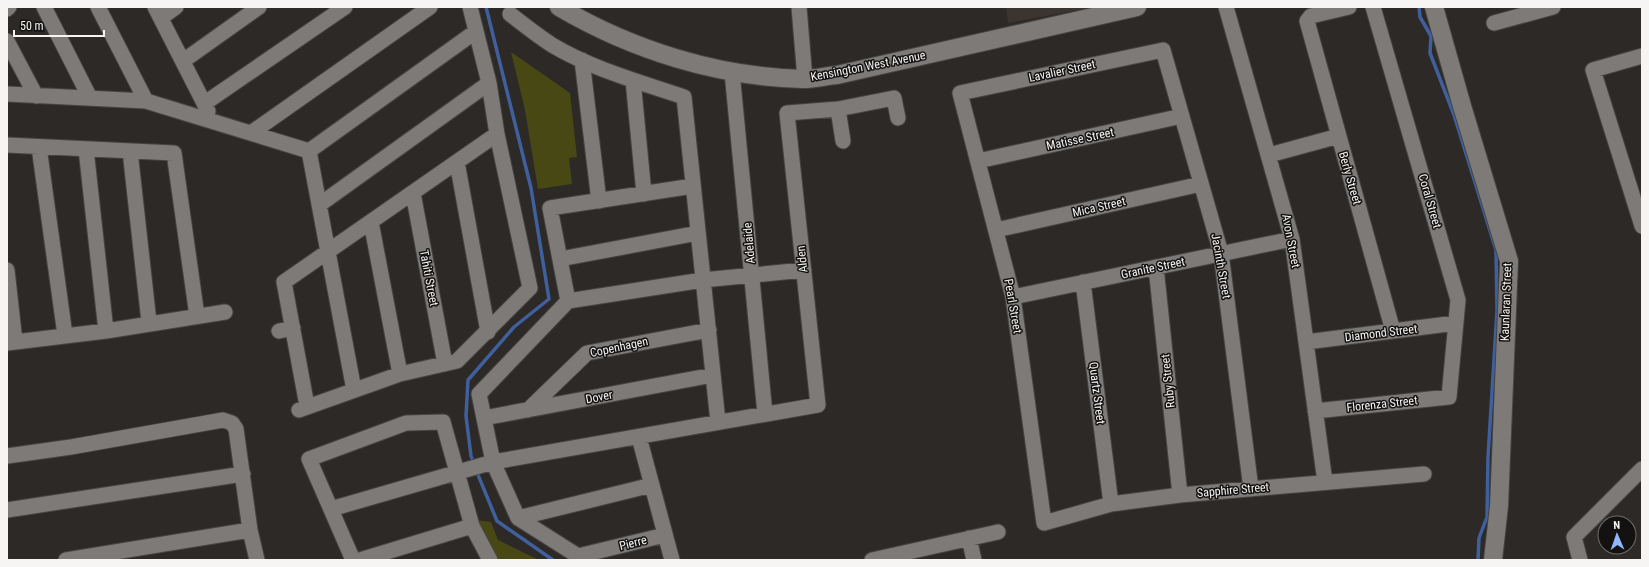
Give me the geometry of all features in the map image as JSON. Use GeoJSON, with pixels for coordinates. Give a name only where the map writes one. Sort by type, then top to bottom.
{"type":"FeatureCollection","features":[{"type":"Feature","properties":{"kind":"street"},"geometry":{"type":"LineString","coordinates":[[44,7],[90,98]]}},
{"type":"Feature","properties":{"kind":"street"},"geometry":{"type":"LineString","coordinates":[[98,7],[146,101]]}},
{"type":"Feature","properties":{"kind":"street"},"geometry":{"type":"LineString","coordinates":[[176,7],[158,12],[205,103],[212,121]]}},
{"type":"Feature","properties":{"kind":"street"},"geometry":{"type":"LineString","coordinates":[[183,61],[259,7]]}},
{"type":"Feature","properties":{"kind":"street"},"geometry":{"type":"LineString","coordinates":[[205,103],[345,7]]}},
{"type":"Feature","properties":{"kind":"street"},"geometry":{"type":"LineString","coordinates":[[251,133],[430,7]]}},
{"type":"Feature","properties":{"kind":"street"},"geometry":{"type":"LineString","coordinates":[[470,7],[475,32],[489,83],[497,134],[530,288],[488,332],[457,361],[400,374],[303,408],[286,330],[284,282],[497,134]]}},
{"type":"Feature","properties":{"kind":"street","name":"Kensington West Avenue"},"geometry":{"type":"LineString","coordinates":[[559,7],[622,40],[679,58],[732,72],[768,77],[805,79],[837,75],[1137,7]]}},
{"type":"Feature","properties":{"kind":"street"},"geometry":{"type":"LineString","coordinates":[[800,7],[805,79]]}},
{"type":"Feature","properties":{"kind":"street","name":"Avon Street"},"geometry":{"type":"LineString","coordinates":[[1226,7],[1292,239],[1325,482]]}},
{"type":"Feature","properties":{"kind":"street","name":"Berly Street"},"geometry":{"type":"LineString","coordinates":[[1349,7],[1311,16],[1307,21],[1307,25],[1393,331]]}},
{"type":"Feature","properties":{"kind":"street","name":"Kaunlaran Street"},"geometry":{"type":"LineString","coordinates":[[1434,7],[1509,261],[1499,506],[1493,560]]}},
{"type":"Feature","properties":{"kind":"street"},"geometry":{"type":"LineString","coordinates":[[1494,23],[1509,13],[1553,7]]}},
{"type":"Feature","properties":{"kind":"street","name":"Coral Street"},"geometry":{"type":"LineString","coordinates":[[1374,8],[1458,300],[1449,397]]}},
{"type":"Feature","properties":{"kind":"street"},"geometry":{"type":"LineString","coordinates":[[510,14],[552,45],[582,60],[633,80],[684,97],[718,422]]}},
{"type":"Feature","properties":{"kind":"street"},"geometry":{"type":"LineString","coordinates":[[309,151],[475,32]]}},
{"type":"Feature","properties":{"kind":"street"},"geometry":{"type":"LineString","coordinates":[[7,42],[36,96]]}},
{"type":"Feature","properties":{"kind":"street","name":"Lavalier Street"},"geometry":{"type":"LineString","coordinates":[[960,93],[1163,50]]}},
{"type":"Feature","properties":{"kind":"street","name":"Jacinth Street"},"geometry":{"type":"LineString","coordinates":[[1163,50],[1221,254],[1251,489]]}},
{"type":"Feature","properties":{"kind":"street"},"geometry":{"type":"LineString","coordinates":[[1642,56],[1593,70],[1642,226]]}},
{"type":"Feature","properties":{"kind":"street"},"geometry":{"type":"LineString","coordinates":[[582,60],[599,201]]}},
{"type":"Feature","properties":{"kind":"street","name":"Adelaide"},"geometry":{"type":"LineString","coordinates":[[732,72],[765,414]]}},
{"type":"Feature","properties":{"kind":"street"},"geometry":{"type":"LineString","coordinates":[[633,80],[644,194]]}},
{"type":"Feature","properties":{"kind":"street"},"geometry":{"type":"LineString","coordinates":[[320,205],[489,83]]}},
{"type":"Feature","properties":{"kind":"street","name":"Pearl Street"},"geometry":{"type":"LineString","coordinates":[[960,93],[1013,297],[1044,524]]}},
{"type":"Feature","properties":{"kind":"street"},"geometry":{"type":"LineString","coordinates":[[7,94],[146,101],[309,151]]}},
{"type":"Feature","properties":{"kind":"street"},"geometry":{"type":"LineString","coordinates":[[843,141],[838,110],[894,98],[898,118]]}},
{"type":"Feature","properties":{"kind":"street","name":"Alden"},"geometry":{"type":"LineString","coordinates":[[765,414],[818,405],[787,113],[838,110]]}},
{"type":"Feature","properties":{"kind":"street","name":"Matisse Street"},"geometry":{"type":"LineString","coordinates":[[978,161],[1182,116]]}},
{"type":"Feature","properties":{"kind":"street"},"geometry":{"type":"LineString","coordinates":[[1269,155],[1339,136]]}},
{"type":"Feature","properties":{"kind":"street"},"geometry":{"type":"LineString","coordinates":[[7,145],[174,153],[197,316]]}},
{"type":"Feature","properties":{"kind":"street"},"geometry":{"type":"LineString","coordinates":[[39,147],[65,335]]}},
{"type":"Feature","properties":{"kind":"street"},"geometry":{"type":"LineString","coordinates":[[86,149],[106,331]]}},
{"type":"Feature","properties":{"kind":"street"},"geometry":{"type":"LineString","coordinates":[[130,151],[149,322]]}},
{"type":"Feature","properties":{"kind":"street"},"geometry":{"type":"LineString","coordinates":[[309,151],[354,390]]}},
{"type":"Feature","properties":{"kind":"street"},"geometry":{"type":"LineString","coordinates":[[457,162],[488,332]]}},
{"type":"Feature","properties":{"kind":"street","name":"Mica Street"},"geometry":{"type":"LineString","coordinates":[[996,230],[1201,184]]}},
{"type":"Feature","properties":{"kind":"street"},"geometry":{"type":"LineString","coordinates":[[568,301],[550,208],[693,186]]}},
{"type":"Feature","properties":{"kind":"street","name":"Tahiti Street"},"geometry":{"type":"LineString","coordinates":[[413,193],[445,364]]}},
{"type":"Feature","properties":{"kind":"street"},"geometry":{"type":"LineString","coordinates":[[371,222],[400,374]]}},
{"type":"Feature","properties":{"kind":"street"},"geometry":{"type":"LineString","coordinates":[[560,259],[698,233]]}},
{"type":"Feature","properties":{"kind":"street","name":"Granite Street"},"geometry":{"type":"LineString","coordinates":[[1013,297],[1292,239]]}},
{"type":"Feature","properties":{"kind":"street","name":"Ruby Street"},"geometry":{"type":"LineString","coordinates":[[1156,267],[1180,495]]}},
{"type":"Feature","properties":{"kind":"street"},"geometry":{"type":"LineString","coordinates":[[7,270],[11,342],[106,331],[149,322],[225,312]]}},
{"type":"Feature","properties":{"kind":"street"},"geometry":{"type":"LineString","coordinates":[[579,558],[518,518],[489,463],[484,418],[479,394],[568,301],[703,280],[804,270]]}},
{"type":"Feature","properties":{"kind":"street","name":"Quartz Street"},"geometry":{"type":"LineString","coordinates":[[1083,282],[1111,504]]}},
{"type":"Feature","properties":{"kind":"street","name":"Diamond Street"},"geometry":{"type":"LineString","coordinates":[[1306,342],[1456,323]]}},
{"type":"Feature","properties":{"kind":"street","name":"Copenhagen"},"geometry":{"type":"LineString","coordinates":[[528,410],[587,352],[708,330]]}},
{"type":"Feature","properties":{"kind":"street","name":"Dover"},"geometry":{"type":"LineString","coordinates":[[484,418],[713,375]]}},
{"type":"Feature","properties":{"kind":"street","name":"Florenza Street"},"geometry":{"type":"LineString","coordinates":[[1315,411],[1449,397]]}},
{"type":"Feature","properties":{"kind":"street"},"geometry":{"type":"LineString","coordinates":[[331,509],[489,463],[765,414]]}},
{"type":"Feature","properties":{"kind":"street"},"geometry":{"type":"LineString","coordinates":[[7,456],[71,447],[223,420],[232,423],[236,429],[250,530],[257,560]]}},
{"type":"Feature","properties":{"kind":"street"},"geometry":{"type":"LineString","coordinates":[[353,560],[309,459],[406,422],[443,422],[460,471],[472,526],[490,560]]}},
{"type":"Feature","properties":{"kind":"street"},"geometry":{"type":"LineString","coordinates":[[639,437],[672,560]]}},
{"type":"Feature","properties":{"kind":"street"},"geometry":{"type":"LineString","coordinates":[[1580,560],[1574,537],[1642,469]]}},
{"type":"Feature","properties":{"kind":"street"},"geometry":{"type":"LineString","coordinates":[[7,510],[243,474]]}},
{"type":"Feature","properties":{"kind":"street","name":"Sapphire Street"},"geometry":{"type":"LineString","coordinates":[[1044,524],[1111,504],[1180,495],[1424,474]]}},
{"type":"Feature","properties":{"kind":"street"},"geometry":{"type":"LineString","coordinates":[[518,518],[652,485]]}},
{"type":"Feature","properties":{"kind":"street"},"geometry":{"type":"LineString","coordinates":[[360,560],[472,526]]}},
{"type":"Feature","properties":{"kind":"street"},"geometry":{"type":"LineString","coordinates":[[66,560],[250,530]]}},
{"type":"Feature","properties":{"kind":"street"},"geometry":{"type":"LineString","coordinates":[[872,560],[919,555],[970,538],[998,532]]}},
{"type":"Feature","properties":{"kind":"street","name":"Pierre"},"geometry":{"type":"LineString","coordinates":[[579,558],[665,535]]}},
{"type":"Feature","properties":{"kind":"street"},"geometry":{"type":"LineString","coordinates":[[970,538],[974,560]]}},
{"type":"Feature","properties":{"kind":"shaded area"},"geometry":{"type":"Polygon","coordinates":[[[1006,7],[1094,7],[1008,23],[1006,7]]]}},
{"type":"Feature","properties":{"kind":"shaded area"},"geometry":{"type":"Polygon","coordinates":[[[511,52],[570,93],[577,157],[569,158],[572,184],[538,189],[525,110],[511,52]]]}},
{"type":"Feature","properties":{"kind":"shaded area"},"geometry":{"type":"Polygon","coordinates":[[[476,520],[491,522],[498,540],[539,560],[498,560],[482,535],[476,520]]]}},
{"type":"Feature","properties":{"kind":"waterway"},"geometry":{"type":"LineString","coordinates":[[474,464],[471,456],[466,416],[468,380],[514,327],[549,299],[531,188],[486,7]]}},
{"type":"Feature","properties":{"kind":"waterway"},"geometry":{"type":"LineString","coordinates":[[1419,7],[1420,17],[1431,36],[1430,53],[1454,115],[1496,250],[1497,310],[1488,457],[1487,517],[1479,538],[1478,560]]}},
{"type":"Feature","properties":{"kind":"waterway"},"geometry":{"type":"LineString","coordinates":[[476,470],[497,521],[553,560]]}}]}
